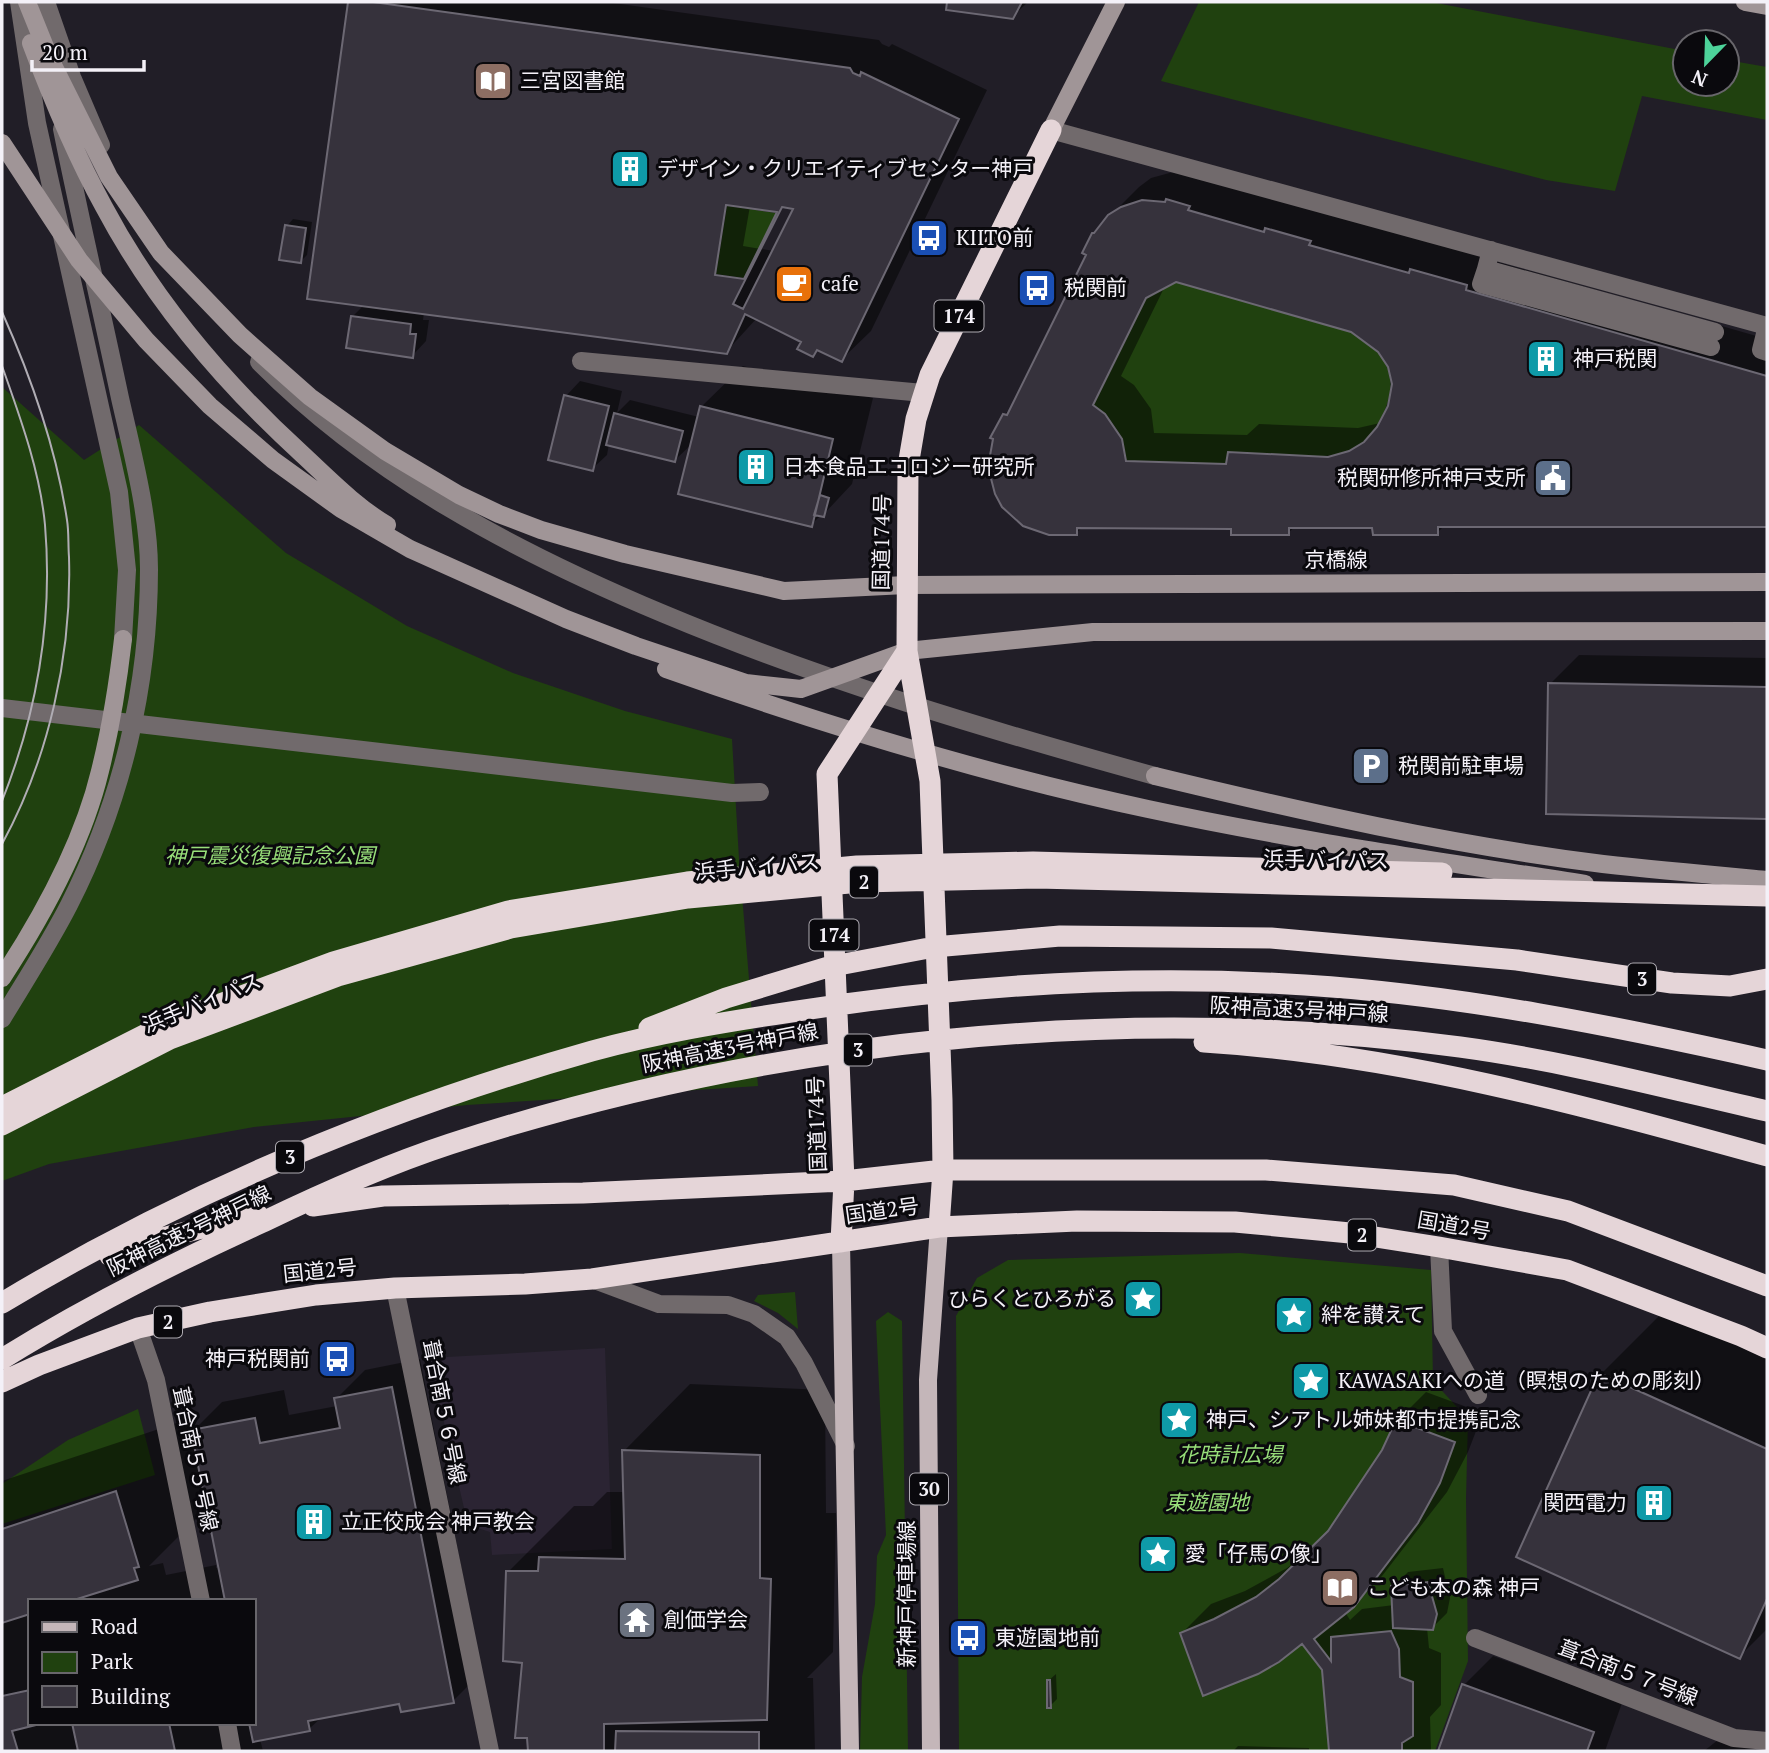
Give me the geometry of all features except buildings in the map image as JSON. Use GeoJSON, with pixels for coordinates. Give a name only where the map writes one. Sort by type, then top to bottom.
{"type":"FeatureCollection","features":[{"type":"Feature","properties":{"kind":"highway","name":"国道174号"},"geometry":{"type":"LineString","coordinates":[[939,1227],[943,1170],[943,1100],[930,781],[907,651],[908,466],[913,431],[930,374],[1051,130]]}},
{"type":"Feature","properties":{"kind":"highway","name":"国道174号"},"geometry":{"type":"LineString","coordinates":[[841,1242],[844,1181],[827,774],[907,651]]}},
{"type":"Feature","properties":{"kind":"highway","name":"浜手バイパス"},"geometry":{"type":"LineString","coordinates":[[2,1107],[166,1024],[332,962],[508,911],[687,882],[857,866],[1033,862],[1767,881]]}},
{"type":"Feature","properties":{"kind":"highway","name":"浜手バイパス"},"geometry":{"type":"LineString","coordinates":[[2,1125],[170,1039],[338,976],[511,928],[688,898],[860,882],[1037,878],[1767,896]]}},
{"type":"Feature","properties":{"kind":"highway","name":"3"},"geometry":{"type":"LineString","coordinates":[[595,1050],[726,998],[816,970],[934,947],[1060,936],[1271,938],[1517,960],[1672,983],[1730,986],[1767,979]]}},
{"type":"Feature","properties":{"kind":"highway","name":"阪神高速3号神戸線"},"geometry":{"type":"LineString","coordinates":[[2,1303],[66,1265],[269,1165],[436,1101],[595,1050],[728,1022],[927,993],[1131,981],[1302,985],[1469,1002],[1569,1019],[1767,1060]]}},
{"type":"Feature","properties":{"kind":"highway","name":"阪神高速3号神戸線"},"geometry":{"type":"LineString","coordinates":[[2,1359],[168,1266],[317,1196],[447,1145],[608,1097],[735,1069],[926,1041],[1050,1033],[1216,1029],[1380,1038],[1546,1062],[1767,1111]]}},
{"type":"Feature","properties":{"kind":"highway","name":"3"},"geometry":{"type":"LineString","coordinates":[[1050,1033],[1214,1043],[1374,1061],[1458,1077],[1767,1156]]}},
{"type":"Feature","properties":{"kind":"highway","name":"国道2号"},"geometry":{"type":"LineString","coordinates":[[2,1303],[41,1283],[147,1242],[264,1213],[383,1196],[583,1192],[844,1181],[943,1170],[1266,1170],[1454,1185],[1568,1211],[1767,1286]]}},
{"type":"Feature","properties":{"kind":"highway","name":"国道2号"},"geometry":{"type":"LineString","coordinates":[[2,1382],[39,1364],[138,1328],[269,1302],[395,1288],[592,1279],[939,1227],[1077,1221],[1235,1223],[1350,1233],[1567,1270],[1767,1348]]}},
{"type":"Feature","properties":{"kind":"main road","name":"新神戸停車場線"},"geometry":{"type":"LineString","coordinates":[[930,1751],[928,1380],[939,1227]]}},
{"type":"Feature","properties":{"kind":"main road"},"geometry":{"type":"LineString","coordinates":[[841,1242],[849,1751]]}},
{"type":"Feature","properties":{"kind":"street","name":"京橋線"},"geometry":{"type":"LineString","coordinates":[[27,2],[50,59],[109,177],[161,253],[240,335],[310,397],[385,451],[459,495],[541,530],[625,554],[784,591],[906,585],[1767,582]]}},
{"type":"Feature","properties":{"kind":"street"},"geometry":{"type":"LineString","coordinates":[[43,2],[103,148],[145,222],[192,290],[283,386],[342,437],[406,482],[471,522],[537,557],[621,596],[723,638],[904,703],[1155,776],[1353,821],[1481,845],[1603,863],[1767,881]]}},
{"type":"Feature","properties":{"kind":"street"},"geometry":{"type":"LineString","coordinates":[[2,1019],[69,905],[99,841],[122,776],[146,643],[149,567],[140,489],[63,135],[43,2]]}},
{"type":"Feature","properties":{"kind":"street"},"geometry":{"type":"LineString","coordinates":[[1116,2],[1051,130],[1767,326],[1761,350],[1767,352]]}},
{"type":"Feature","properties":{"kind":"street"},"geometry":{"type":"LineString","coordinates":[[1745,2],[1767,6]]}},
{"type":"Feature","properties":{"kind":"street"},"geometry":{"type":"LineString","coordinates":[[2,978],[51,894],[80,832],[100,773],[115,701],[123,639],[127,570],[119,492],[37,123],[21,11]]}},
{"type":"Feature","properties":{"kind":"street"},"geometry":{"type":"LineString","coordinates":[[21,11],[59,116],[104,208],[174,316],[217,368],[276,430],[381,522],[507,596],[657,666],[904,747],[1146,809],[1261,832],[1635,892]]}},
{"type":"Feature","properties":{"kind":"street"},"geometry":{"type":"LineString","coordinates":[[2,143],[79,260],[146,340],[210,406],[273,460],[341,509],[410,549],[566,620],[746,683],[801,689],[907,651],[1093,632],[1767,631]]}},
{"type":"Feature","properties":{"kind":"street"},"geometry":{"type":"LineString","coordinates":[[1491,250],[1481,284],[1713,339]]}},
{"type":"Feature","properties":{"kind":"street"},"geometry":{"type":"LineString","coordinates":[[581,361],[923,393]]}},
{"type":"Feature","properties":{"kind":"street"},"geometry":{"type":"LineString","coordinates":[[2,708],[732,793],[760,792]]}},
{"type":"Feature","properties":{"kind":"street"},"geometry":{"type":"LineString","coordinates":[[1439,1247],[1443,1331],[1478,1395]]}},
{"type":"Feature","properties":{"kind":"street"},"geometry":{"type":"LineString","coordinates":[[592,1279],[659,1304],[728,1305],[754,1314],[787,1337],[804,1363],[846,1446]]}},
{"type":"Feature","properties":{"kind":"street","name":"葺合南５６号線"},"geometry":{"type":"LineString","coordinates":[[395,1288],[490,1751]]}},
{"type":"Feature","properties":{"kind":"street","name":"葺合南５５号線"},"geometry":{"type":"LineString","coordinates":[[138,1328],[156,1380],[201,1599]]}},
{"type":"Feature","properties":{"kind":"street","name":"葺合南５７号線"},"geometry":{"type":"LineString","coordinates":[[1475,1638],[1734,1738],[1767,1741]]}},
{"type":"Feature","properties":{"kind":"street"},"geometry":{"type":"LineString","coordinates":[[226,1725],[232,1751]]}},
{"type":"Feature","properties":{"kind":"shaded area"},"geometry":{"type":"Polygon","coordinates":[[[605,1348],[612,1549],[492,1555],[490,1532],[468,1525],[429,1358],[605,1348]]]}},
{"type":"Feature","properties":{"kind":"green space"},"geometry":{"type":"Polygon","coordinates":[[[1199,2],[1431,2],[1671,48],[1671,98],[1741,98],[1741,62],[1767,67],[1767,120],[1642,96],[1615,191],[1546,180],[1161,81],[1199,2]]]}},
{"type":"Feature","properties":{"kind":"green space"},"geometry":{"type":"Polygon","coordinates":[[[727,206],[776,213],[744,278],[716,274],[727,206]]]}},
{"type":"Feature","properties":{"kind":"green space"},"geometry":{"type":"Polygon","coordinates":[[[1176,282],[1340,327],[1365,340],[1383,359],[1390,381],[1386,406],[1370,435],[1362,444],[1351,450],[1333,455],[1288,456],[1228,452],[1226,464],[1126,461],[1116,429],[1093,405],[1146,298],[1176,282]]]}},
{"type":"Feature","properties":{"kind":"green space","name":"神戸震災復興記念公園"},"geometry":{"type":"Polygon","coordinates":[[[2,387],[84,460],[139,425],[286,553],[407,626],[513,673],[625,711],[732,739],[758,1086],[467,1105],[254,1127],[49,1164],[2,1181],[2,387]]]}},
{"type":"Feature","properties":{"kind":"green space","name":"東遊園地"},"geometry":{"type":"Polygon","coordinates":[[[1240,1253],[1431,1270],[1433,1381],[1468,1419],[1468,1661],[1435,1751],[959,1751],[956,1316],[977,1278],[1008,1260],[1240,1253]]]}},
{"type":"Feature","properties":{"kind":"green space"},"geometry":{"type":"Polygon","coordinates":[[[795,1292],[798,1329],[778,1313],[754,1301],[758,1295],[795,1292]]]}},
{"type":"Feature","properties":{"kind":"green space"},"geometry":{"type":"Polygon","coordinates":[[[888,1312],[902,1321],[908,1751],[860,1751],[862,1677],[875,1604],[877,1556],[886,1535],[876,1321],[888,1312]]]}},
{"type":"Feature","properties":{"kind":"green space"},"geometry":{"type":"Polygon","coordinates":[[[138,1409],[155,1475],[2,1524],[2,1484],[68,1440],[138,1409]]]}},
{"type":"Feature","properties":{"kind":"tram line"},"geometry":{"type":"LineString","coordinates":[[2,312],[33,388],[50,440],[67,520],[69,557],[66,631],[54,705],[33,777],[2,844]]}},
{"type":"Feature","properties":{"kind":"tram line"},"geometry":{"type":"LineString","coordinates":[[2,366],[39,485],[47,561],[47,596],[40,666],[25,734],[2,801]]}},
{"type":"Feature","properties":{"kind":"place","name":"三宮図書館"},"geometry":{"type":"Point","coordinates":[493,81]}},
{"type":"Feature","properties":{"kind":"place","name":"デザイン・クリエイティブセンター神戸"},"geometry":{"type":"Point","coordinates":[630,169]}},
{"type":"Feature","properties":{"kind":"place","name":"KIITO前"},"geometry":{"type":"Point","coordinates":[929,238]}},
{"type":"Feature","properties":{"kind":"place","name":"cafe"},"geometry":{"type":"Point","coordinates":[794,284]}},
{"type":"Feature","properties":{"kind":"place","name":"税関前"},"geometry":{"type":"Point","coordinates":[1037,288]}},
{"type":"Feature","properties":{"kind":"place","name":"神戸税関"},"geometry":{"type":"Point","coordinates":[1546,359]}},
{"type":"Feature","properties":{"kind":"place","name":"日本食品エコロジー研究所"},"geometry":{"type":"Point","coordinates":[756,467]}},
{"type":"Feature","properties":{"kind":"place","name":"税関研修所神戸支所"},"geometry":{"type":"Point","coordinates":[1553,478]}},
{"type":"Feature","properties":{"kind":"place","name":"税関前駐車場"},"geometry":{"type":"Point","coordinates":[1371,766]}},
{"type":"Feature","properties":{"kind":"place","name":"ひらくとひろがる"},"geometry":{"type":"Point","coordinates":[1143,1299]}},
{"type":"Feature","properties":{"kind":"place","name":"絆を讃えて"},"geometry":{"type":"Point","coordinates":[1294,1315]}},
{"type":"Feature","properties":{"kind":"place","name":"神戸税関前"},"geometry":{"type":"Point","coordinates":[337,1359]}},
{"type":"Feature","properties":{"kind":"place","name":"KAWASAKIへの道（瞑想のための彫刻）"},"geometry":{"type":"Point","coordinates":[1311,1381]}},
{"type":"Feature","properties":{"kind":"place","name":"神戸、シアトル姉妹都市提携記念"},"geometry":{"type":"Point","coordinates":[1179,1420]}},
{"type":"Feature","properties":{"kind":"place","name":"関西電力"},"geometry":{"type":"Point","coordinates":[1654,1503]}},
{"type":"Feature","properties":{"kind":"place","name":"立正佼成会 神戸教会"},"geometry":{"type":"Point","coordinates":[314,1522]}},
{"type":"Feature","properties":{"kind":"place","name":"愛「仔馬の像」"},"geometry":{"type":"Point","coordinates":[1158,1554]}},
{"type":"Feature","properties":{"kind":"place","name":"こども本の森 神戸"},"geometry":{"type":"Point","coordinates":[1340,1588]}},
{"type":"Feature","properties":{"kind":"place","name":"創価学会"},"geometry":{"type":"Point","coordinates":[637,1620]}},
{"type":"Feature","properties":{"kind":"place","name":"東遊園地前"},"geometry":{"type":"Point","coordinates":[968,1638]}},
{"type":"Feature","properties":{"kind":"park label","name":"花時計広場"},"geometry":{"type":"Point","coordinates":[1230,1455]}}]}
